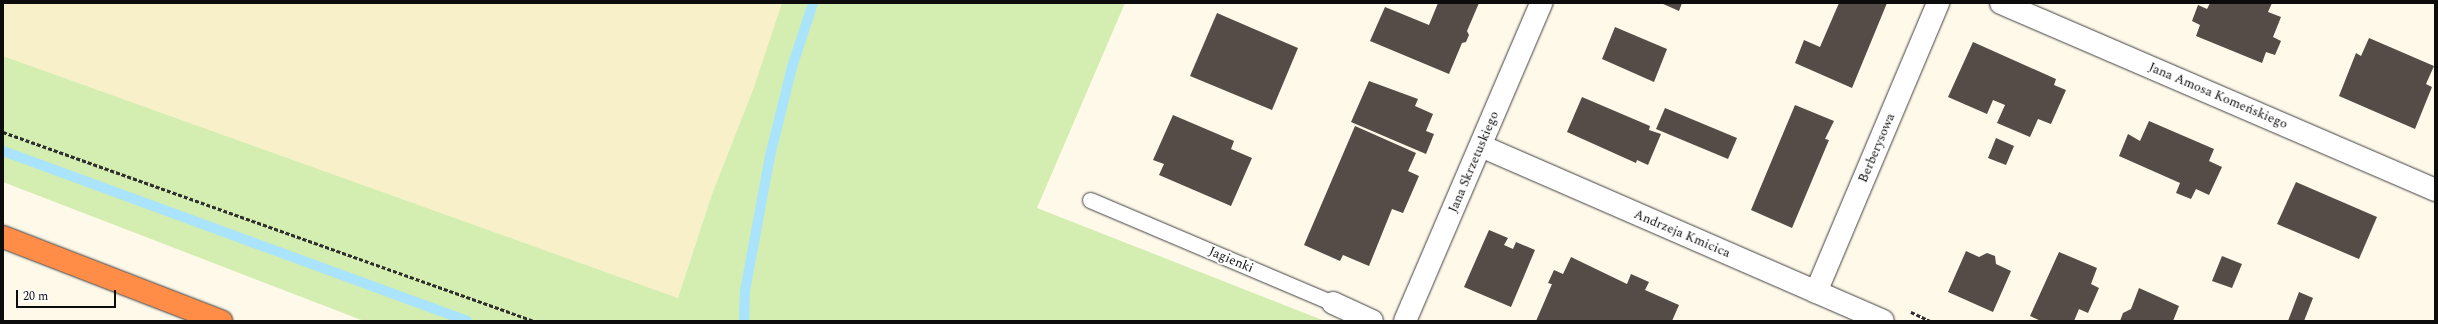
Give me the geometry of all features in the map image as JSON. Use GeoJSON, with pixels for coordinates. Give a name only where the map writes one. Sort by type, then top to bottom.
{"type":"FeatureCollection","features":[{"type":"Feature","properties":{"kind":"highway"},"geometry":{"type":"LineString","coordinates":[[3,237],[222,321]]}},
{"type":"Feature","properties":{"kind":"street","name":"Jana Skrzetuskiego"},"geometry":{"type":"LineString","coordinates":[[1405,321],[1542,3]]}},
{"type":"Feature","properties":{"kind":"street","name":"Berberysowa"},"geometry":{"type":"LineString","coordinates":[[1816,292],[1938,3]]}},
{"type":"Feature","properties":{"kind":"street","name":"Jana Amosa Komeńskiego"},"geometry":{"type":"LineString","coordinates":[[2001,3],[2435,190]]}},
{"type":"Feature","properties":{"kind":"street","name":"Andrzeja Kmicica"},"geometry":{"type":"LineString","coordinates":[[1481,146],[1883,321]]}},
{"type":"Feature","properties":{"kind":"street","name":"Jagienki"},"geometry":{"type":"LineString","coordinates":[[1333,303],[1372,321]]}},
{"type":"Feature","properties":{"kind":"lane","name":"Jagienki"},"geometry":{"type":"LineString","coordinates":[[1090,200],[1333,303]]}},
{"type":"Feature","properties":{"kind":"path"},"geometry":{"type":"LineString","coordinates":[[3,132],[534,321]]}},
{"type":"Feature","properties":{"kind":"shaded area"},"geometry":{"type":"Polygon","coordinates":[[[3,3],[782,3],[753,90],[712,194],[678,298],[3,56],[3,3]]]}},
{"type":"Feature","properties":{"kind":"green space"},"geometry":{"type":"Polygon","coordinates":[[[782,3],[1125,3],[1037,208],[1325,321],[364,321],[3,182],[3,56],[678,298],[712,194],[753,90],[782,3]]]}},
{"type":"Feature","properties":{"kind":"building"},"geometry":{"type":"Polygon","coordinates":[[[1438,3],[1479,3],[1467,31],[1469,35],[1466,42],[1462,43],[1449,74],[1370,41],[1385,7],[1429,25],[1438,3]]]}},
{"type":"Feature","properties":{"kind":"building"},"geometry":{"type":"Polygon","coordinates":[[[1661,3],[1682,3],[1679,11],[1661,3]]]}},
{"type":"Feature","properties":{"kind":"building"},"geometry":{"type":"Polygon","coordinates":[[[1839,3],[1887,3],[1852,88],[1795,63],[1804,40],[1820,47],[1839,3]]]}},
{"type":"Feature","properties":{"kind":"building"},"geometry":{"type":"Polygon","coordinates":[[[2210,3],[2272,3],[2268,12],[2281,17],[2273,37],[2281,41],[2275,55],[2266,52],[2262,63],[2196,36],[2200,25],[2192,21],[2198,5],[2207,9],[2210,3]]]}},
{"type":"Feature","properties":{"kind":"building"},"geometry":{"type":"Polygon","coordinates":[[[1217,13],[1298,48],[1272,110],[1190,76],[1217,13]]]}},
{"type":"Feature","properties":{"kind":"building"},"geometry":{"type":"Polygon","coordinates":[[[1615,27],[1667,49],[1654,82],[1602,59],[1615,27]]]}},
{"type":"Feature","properties":{"kind":"building"},"geometry":{"type":"Polygon","coordinates":[[[2369,38],[2434,66],[2426,84],[2432,87],[2415,129],[2339,96],[2356,53],[2361,56],[2369,38]]]}},
{"type":"Feature","properties":{"kind":"building"},"geometry":{"type":"Polygon","coordinates":[[[1973,42],[2056,79],[2054,85],[2066,90],[2051,124],[2038,119],[2030,137],[1997,123],[2005,105],[1993,100],[1987,114],[1948,97],[1973,42]]]}},
{"type":"Feature","properties":{"kind":"building"},"geometry":{"type":"Polygon","coordinates":[[[1369,81],[1418,99],[1415,106],[1433,114],[1426,131],[1434,134],[1426,154],[1351,122],[1369,81]]]}},
{"type":"Feature","properties":{"kind":"building"},"geometry":{"type":"Polygon","coordinates":[[[1582,97],[1650,126],[1649,130],[1661,134],[1648,165],[1637,160],[1636,163],[1567,132],[1582,97]]]}},
{"type":"Feature","properties":{"kind":"building"},"geometry":{"type":"Polygon","coordinates":[[[1795,105],[1834,121],[1825,139],[1829,140],[1792,228],[1751,210],[1795,105]]]}},
{"type":"Feature","properties":{"kind":"building"},"geometry":{"type":"Polygon","coordinates":[[[1665,108],[1737,138],[1728,159],[1656,129],[1665,108]]]}},
{"type":"Feature","properties":{"kind":"building"},"geometry":{"type":"Polygon","coordinates":[[[1173,115],[1234,141],[1231,149],[1252,158],[1231,206],[1159,175],[1164,164],[1153,160],[1173,115]]]}},
{"type":"Feature","properties":{"kind":"building"},"geometry":{"type":"Polygon","coordinates":[[[2149,121],[2214,149],[2209,161],[2222,167],[2209,195],[2196,189],[2191,199],[2176,193],[2180,183],[2119,156],[2128,134],[2140,141],[2149,121]]]}},
{"type":"Feature","properties":{"kind":"building"},"geometry":{"type":"Polygon","coordinates":[[[1355,126],[1416,153],[1408,171],[1419,176],[1403,213],[1392,209],[1369,266],[1343,255],[1340,261],[1304,245],[1355,126]]]}},
{"type":"Feature","properties":{"kind":"building"},"geometry":{"type":"Polygon","coordinates":[[[1996,138],[2014,146],[2006,165],[1988,158],[1996,138]]]}},
{"type":"Feature","properties":{"kind":"building"},"geometry":{"type":"Polygon","coordinates":[[[2296,182],[2377,217],[2359,259],[2277,224],[2296,182]]]}},
{"type":"Feature","properties":{"kind":"building"},"geometry":{"type":"Polygon","coordinates":[[[1489,230],[1508,238],[1504,245],[1513,249],[1516,242],[1535,250],[1511,307],[1464,287],[1489,230]]]}},
{"type":"Feature","properties":{"kind":"building"},"geometry":{"type":"Polygon","coordinates":[[[1966,251],[1979,257],[1987,253],[1995,256],[1996,264],[2011,271],[1993,312],[1948,292],[1966,251]]]}},
{"type":"Feature","properties":{"kind":"building"},"geometry":{"type":"Polygon","coordinates":[[[2059,252],[2097,268],[2091,284],[2099,288],[2088,313],[2079,309],[2074,321],[2041,321],[2030,316],[2059,252]]]}},
{"type":"Feature","properties":{"kind":"building"},"geometry":{"type":"Polygon","coordinates":[[[2222,256],[2242,264],[2232,288],[2212,281],[2222,256]]]}},
{"type":"Feature","properties":{"kind":"building"},"geometry":{"type":"Polygon","coordinates":[[[1571,257],[1627,284],[1631,274],[1649,282],[1645,290],[1679,305],[1672,321],[1536,321],[1552,284],[1548,283],[1554,270],[1563,274],[1571,257]]]}},
{"type":"Feature","properties":{"kind":"building"},"geometry":{"type":"Polygon","coordinates":[[[2139,288],[2179,306],[2173,321],[2120,321],[2123,313],[2131,309],[2139,288]]]}},
{"type":"Feature","properties":{"kind":"building"},"geometry":{"type":"Polygon","coordinates":[[[2299,292],[2313,298],[2304,321],[2288,321],[2299,292]]]}},
{"type":"Feature","properties":{"kind":"waterway"},"geometry":{"type":"LineString","coordinates":[[744,321],[745,291],[770,156],[792,67],[813,3]]}},
{"type":"Feature","properties":{"kind":"waterway"},"geometry":{"type":"LineString","coordinates":[[3,151],[467,321]]}}]}
